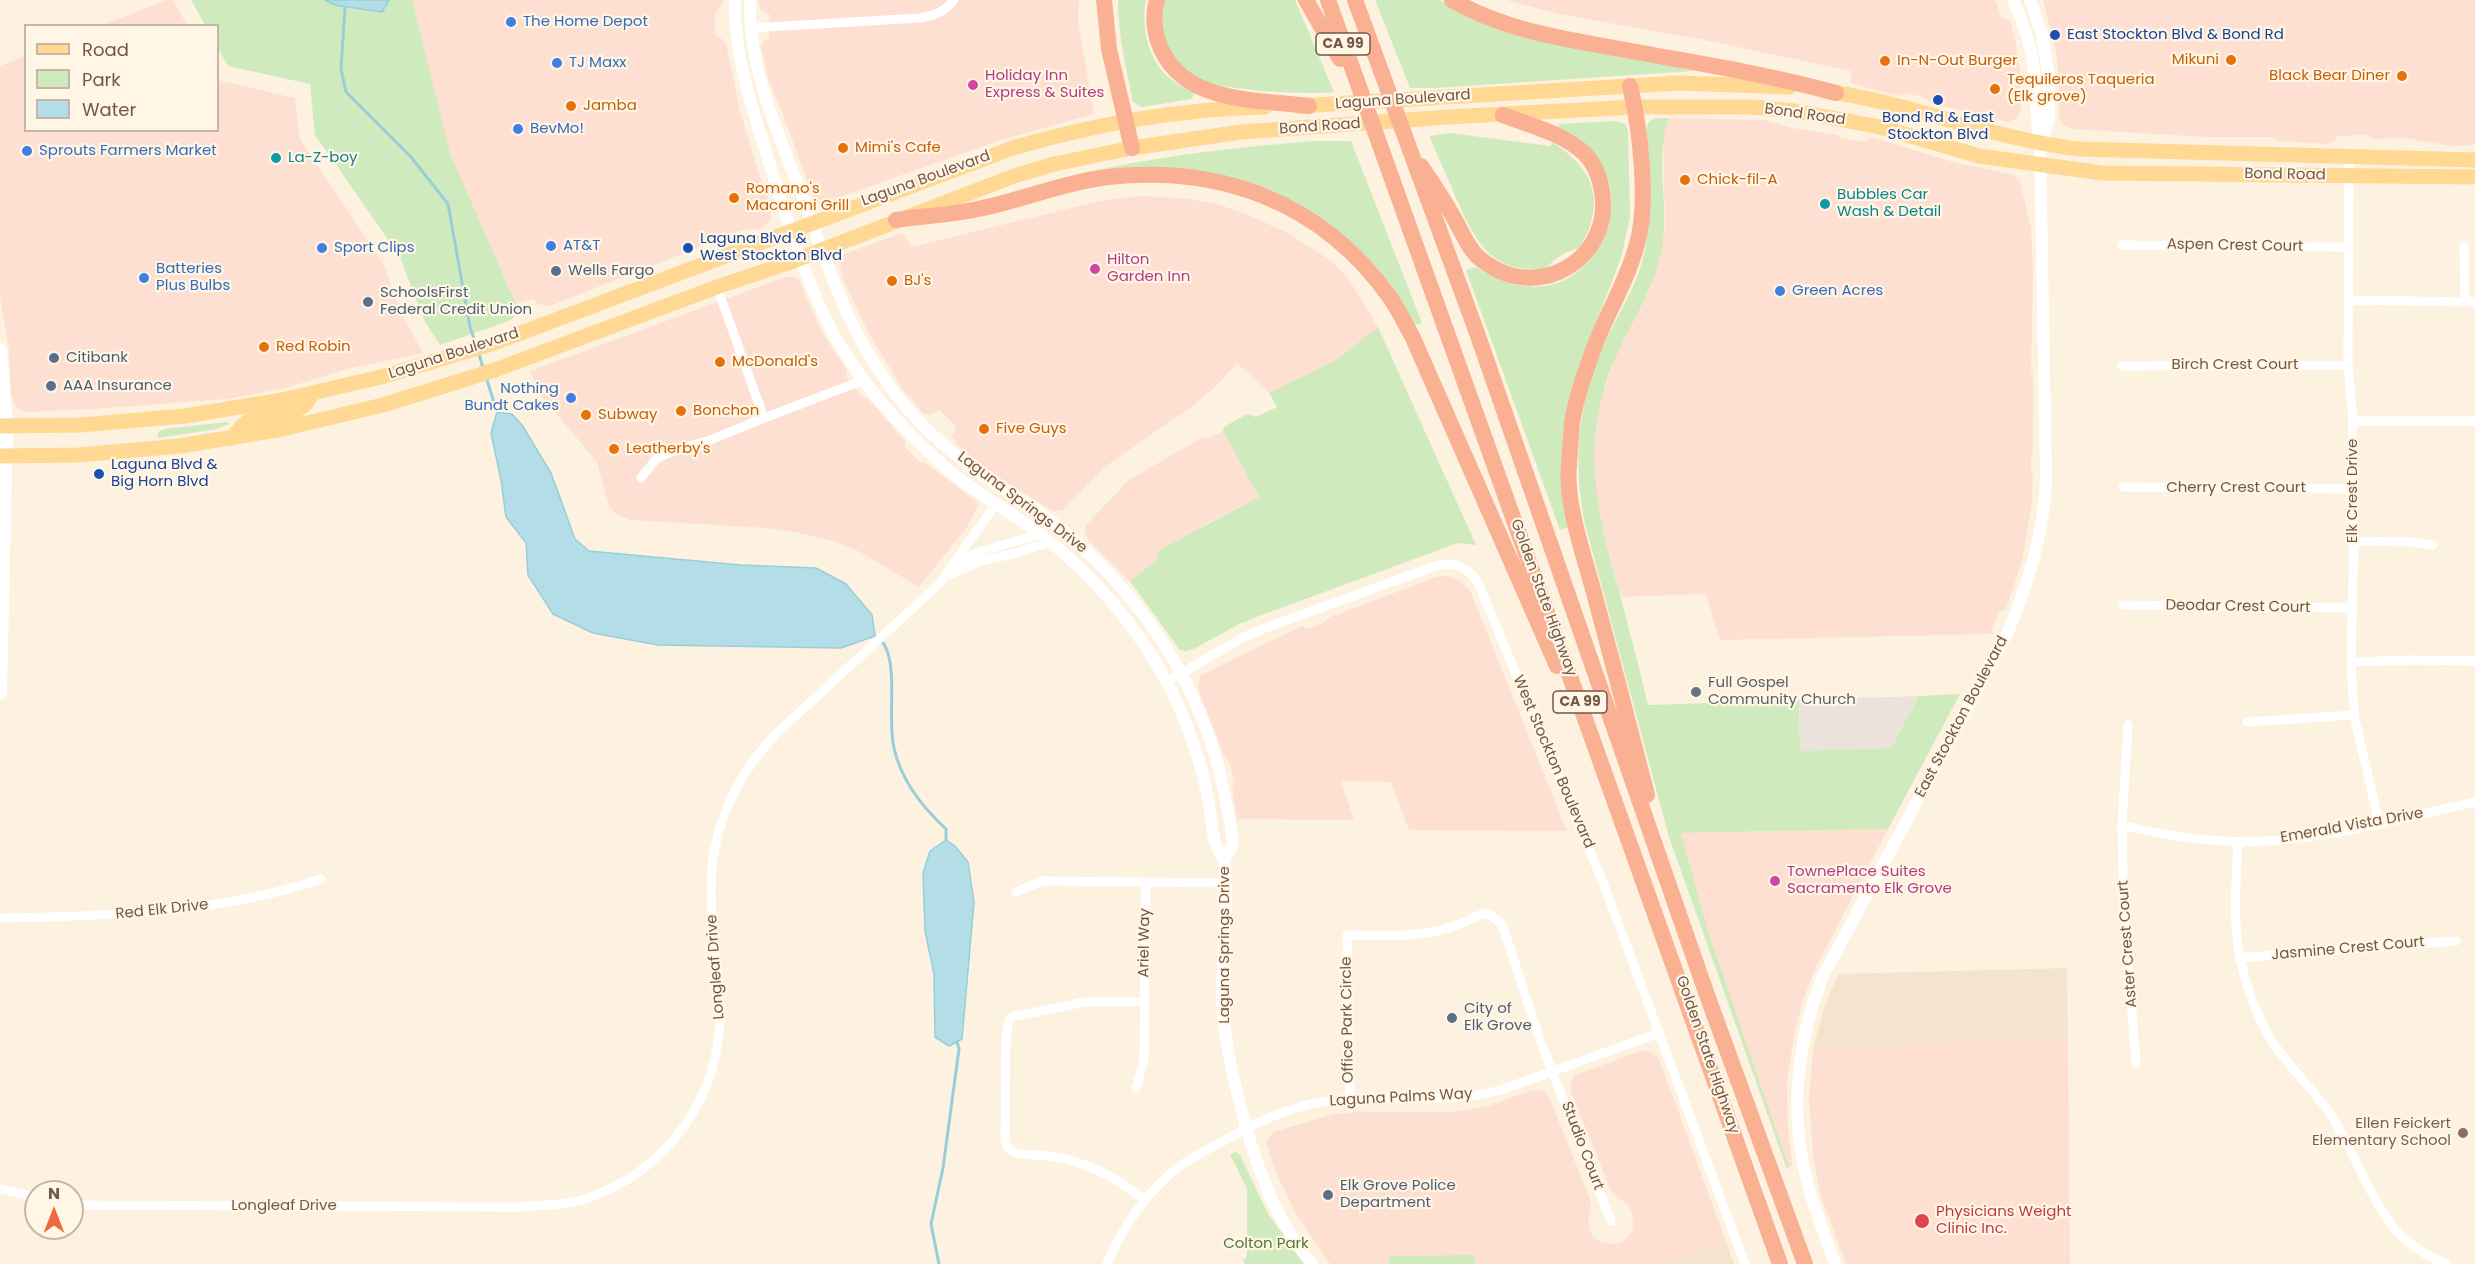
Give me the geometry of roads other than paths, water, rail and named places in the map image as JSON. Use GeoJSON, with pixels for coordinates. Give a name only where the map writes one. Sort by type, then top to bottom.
{"type":"FeatureCollection","features":[{"type":"Feature","properties":{"kind":"highway"},"geometry":{"type":"LineString","coordinates":[[1104,0],[1109,49],[1131,148]]}},
{"type":"Feature","properties":{"kind":"highway"},"geometry":{"type":"LineString","coordinates":[[1157,0],[1155,30],[1163,54],[1179,75],[1201,89],[1226,95],[1309,105]]}},
{"type":"Feature","properties":{"kind":"highway"},"geometry":{"type":"LineString","coordinates":[[1306,0],[1358,87]]}},
{"type":"Feature","properties":{"kind":"highway","name":"Golden State Highway"},"geometry":{"type":"LineString","coordinates":[[1328,0],[1780,1264]]}},
{"type":"Feature","properties":{"kind":"highway","name":"Golden State Highway"},"geometry":{"type":"LineString","coordinates":[[1355,0],[1403,137],[1477,333],[1658,855],[1805,1264]]}},
{"type":"Feature","properties":{"kind":"highway"},"geometry":{"type":"LineString","coordinates":[[1452,0],[1489,19],[1530,32],[1753,73],[1836,93]]}},
{"type":"Feature","properties":{"kind":"highway"},"geometry":{"type":"LineString","coordinates":[[1630,86],[1635,107],[1642,214],[1638,243],[1586,373],[1572,425],[1568,466],[1576,525],[1656,827],[1658,855]]}},
{"type":"Feature","properties":{"kind":"highway"},"geometry":{"type":"LineString","coordinates":[[1403,137],[1466,241],[1481,260],[1502,273],[1527,278],[1551,276],[1573,265],[1591,248],[1602,225],[1605,201],[1599,176],[1587,155],[1568,140],[1503,115]]}},
{"type":"Feature","properties":{"kind":"highway"},"geometry":{"type":"LineString","coordinates":[[896,220],[977,209],[1099,178],[1151,174],[1203,178],[1253,190],[1293,209],[1330,234],[1363,265],[1391,300],[1413,338],[1616,802]]}},
{"type":"Feature","properties":{"kind":"main road","name":"Bond Road"},"geometry":{"type":"LineString","coordinates":[[1630,86],[1679,83],[1759,85],[1836,93],[2040,143],[2110,150],[2475,160]]}},
{"type":"Feature","properties":{"kind":"main road","name":"Laguna Boulevard"},"geometry":{"type":"LineString","coordinates":[[3,426],[81,425],[232,409],[312,394],[462,354],[811,222],[1013,148],[1053,136],[1197,111],[1630,86]]}},
{"type":"Feature","properties":{"kind":"main road","name":"Bond Road"},"geometry":{"type":"LineString","coordinates":[[1131,148],[1241,132],[1448,117],[1635,107],[1713,106],[1795,111],[1880,127],[1979,156],[2102,173],[2475,177]]}},
{"type":"Feature","properties":{"kind":"main road","name":"Laguna Boulevard"},"geometry":{"type":"LineString","coordinates":[[3,456],[129,451],[232,438],[334,417],[462,382],[801,258],[1014,176],[1054,164],[1131,148]]}},
{"type":"Feature","properties":{"kind":"main road"},"geometry":{"type":"LineString","coordinates":[[0,350],[3,426],[0,693]]}},
{"type":"Feature","properties":{"kind":"main road"},"geometry":{"type":"LineString","coordinates":[[232,438],[247,422],[294,412],[303,407],[312,394]]}},
{"type":"Feature","properties":{"kind":"street"},"geometry":{"type":"LineString","coordinates":[[735,0],[737,51],[754,115],[790,230]]}},
{"type":"Feature","properties":{"kind":"street"},"geometry":{"type":"LineString","coordinates":[[750,0],[750,28],[760,82],[811,222]]}},
{"type":"Feature","properties":{"kind":"street"},"geometry":{"type":"LineString","coordinates":[[750,28],[920,18],[936,15],[945,10],[954,0]]}},
{"type":"Feature","properties":{"kind":"street","name":"East Stockton Boulevard"},"geometry":{"type":"LineString","coordinates":[[1835,1264],[1814,1203],[1800,1147],[1797,1100],[1806,1032],[1823,976],[2008,632],[2027,583],[2042,527],[2046,480],[2040,143],[2035,118],[2035,80],[2031,48],[2013,0]]}},
{"type":"Feature","properties":{"kind":"street","name":"East Stockton Boulevard"},"geometry":{"type":"LineString","coordinates":[[2030,0],[2042,35],[2049,76],[2049,119],[2040,143]]}},
{"type":"Feature","properties":{"kind":"street","name":"Elk Crest Drive"},"geometry":{"type":"LineString","coordinates":[[2349,157],[2349,365],[2353,421],[2350,489],[2354,541],[2351,662],[2354,715],[2379,823]]}},
{"type":"Feature","properties":{"kind":"street","name":"Laguna Springs Drive"},"geometry":{"type":"LineString","coordinates":[[811,222],[834,287],[854,327],[878,368],[904,404],[937,438],[983,476],[1056,525],[1100,563],[1149,619],[1182,672],[1207,730],[1224,791],[1232,846],[1224,858]]}},
{"type":"Feature","properties":{"kind":"street","name":"Laguna Springs Drive"},"geometry":{"type":"LineString","coordinates":[[790,230],[835,337],[864,380],[890,412],[922,447],[949,471],[1040,534],[1087,574],[1134,628],[1167,682],[1194,744],[1209,799],[1215,845],[1224,858],[1227,920],[1222,992],[1224,1029],[1245,1128],[1265,1188],[1276,1211],[1312,1264]]}},
{"type":"Feature","properties":{"kind":"street","name":"Aspen Crest Court"},"geometry":{"type":"LineString","coordinates":[[2122,245],[2348,247]]}},
{"type":"Feature","properties":{"kind":"street"},"geometry":{"type":"LineString","coordinates":[[2349,300],[2470,302],[2464,247]]}},
{"type":"Feature","properties":{"kind":"street"},"geometry":{"type":"LineString","coordinates":[[717,287],[764,418]]}},
{"type":"Feature","properties":{"kind":"street","name":"Birch Crest Court"},"geometry":{"type":"LineString","coordinates":[[2122,366],[2349,365]]}},
{"type":"Feature","properties":{"kind":"street"},"geometry":{"type":"LineString","coordinates":[[640,478],[656,459],[670,452],[710,440],[864,380],[872,379],[892,400],[904,404]]}},
{"type":"Feature","properties":{"kind":"street"},"geometry":{"type":"LineString","coordinates":[[890,412],[903,416],[925,438],[937,438]]}},
{"type":"Feature","properties":{"kind":"street"},"geometry":{"type":"LineString","coordinates":[[2353,421],[2475,421]]}},
{"type":"Feature","properties":{"kind":"street"},"geometry":{"type":"LineString","coordinates":[[922,447],[933,448],[968,476],[983,476]]}},
{"type":"Feature","properties":{"kind":"street","name":"Cherry Crest Court"},"geometry":{"type":"LineString","coordinates":[[2123,487],[2350,489]]}},
{"type":"Feature","properties":{"kind":"street","name":"Longleaf Drive"},"geometry":{"type":"LineString","coordinates":[[84,1205],[548,1205],[583,1200],[636,1174],[653,1162],[686,1127],[703,1097],[714,1061],[720,1009],[712,910],[712,874],[715,847],[727,806],[762,748],[946,576],[996,504]]}},
{"type":"Feature","properties":{"kind":"street","name":"Longleaf Drive"},"geometry":{"type":"LineString","coordinates":[[955,563],[978,551],[1040,534]]}},
{"type":"Feature","properties":{"kind":"street"},"geometry":{"type":"LineString","coordinates":[[2354,541],[2412,542],[2433,545]]}},
{"type":"Feature","properties":{"kind":"street","name":"Longleaf Drive"},"geometry":{"type":"LineString","coordinates":[[946,576],[981,561],[1016,554],[1050,542]]}},
{"type":"Feature","properties":{"kind":"street","name":"West Stockton Boulevard"},"geometry":{"type":"LineString","coordinates":[[1167,682],[1244,637],[1268,627],[1438,565],[1458,565],[1469,571],[1479,585],[1600,876],[1745,1264]]}},
{"type":"Feature","properties":{"kind":"street","name":"Deodar Crest Court"},"geometry":{"type":"LineString","coordinates":[[2123,605],[2353,608]]}},
{"type":"Feature","properties":{"kind":"street"},"geometry":{"type":"LineString","coordinates":[[2351,662],[2475,661]]}},
{"type":"Feature","properties":{"kind":"street"},"geometry":{"type":"LineString","coordinates":[[2247,722],[2354,715]]}},
{"type":"Feature","properties":{"kind":"street","name":"Aster Crest Court"},"geometry":{"type":"LineString","coordinates":[[2128,725],[2122,825],[2124,921],[2136,1063]]}},
{"type":"Feature","properties":{"kind":"street","name":"Emerald Vista Drive"},"geometry":{"type":"LineString","coordinates":[[2122,825],[2182,838],[2238,842],[2299,838],[2475,802]]}},
{"type":"Feature","properties":{"kind":"street"},"geometry":{"type":"LineString","coordinates":[[2238,842],[2235,908],[2239,958],[2252,999],[2271,1040],[2320,1099],[2335,1121],[2381,1209],[2409,1243],[2446,1264]]}},
{"type":"Feature","properties":{"kind":"street","name":"Red Elk Drive"},"geometry":{"type":"LineString","coordinates":[[0,918],[111,916],[159,912],[254,897],[321,879]]}},
{"type":"Feature","properties":{"kind":"street"},"geometry":{"type":"LineString","coordinates":[[1016,892],[1042,881],[1226,883]]}},
{"type":"Feature","properties":{"kind":"street","name":"Ariel Way"},"geometry":{"type":"LineString","coordinates":[[1136,1088],[1144,1060],[1146,883]]}},
{"type":"Feature","properties":{"kind":"street","name":"Office Park Circle"},"geometry":{"type":"LineString","coordinates":[[1350,1099],[1347,935],[1428,933],[1451,928],[1474,915],[1487,913],[1502,924],[1541,1042],[1554,1070]]}},
{"type":"Feature","properties":{"kind":"street","name":"Jasmine Crest Court"},"geometry":{"type":"LineString","coordinates":[[2239,958],[2456,941]]}},
{"type":"Feature","properties":{"kind":"street"},"geometry":{"type":"LineString","coordinates":[[1144,1002],[1085,1002],[1012,1017],[1006,1036],[1005,1140],[1006,1145],[1015,1153],[1066,1159],[1093,1167],[1124,1184],[1144,1201]]}},
{"type":"Feature","properties":{"kind":"street","name":"Laguna Palms Way"},"geometry":{"type":"LineString","coordinates":[[1107,1264],[1121,1235],[1144,1201],[1180,1166],[1245,1128],[1272,1116],[1308,1105],[1350,1099],[1439,1099],[1476,1096],[1501,1090],[1659,1033]]}},
{"type":"Feature","properties":{"kind":"street","name":"Studio Court"},"geometry":{"type":"LineString","coordinates":[[1554,1070],[1611,1221]]}},
{"type":"Feature","properties":{"kind":"street"},"geometry":{"type":"LineString","coordinates":[[0,1189],[24,1194]]}},
{"type":"Feature","properties":{"kind":"water"},"geometry":{"type":"Polygon","coordinates":[[[325,0],[389,0],[382,12],[335,5],[325,0]]]}},
{"type":"Feature","properties":{"kind":"water"},"geometry":{"type":"Polygon","coordinates":[[[497,412],[512,414],[522,425],[551,473],[575,539],[589,551],[740,565],[816,568],[846,584],[872,615],[875,636],[841,648],[658,645],[593,633],[553,614],[528,575],[526,543],[506,517],[491,433],[497,412]]]}},
{"type":"Feature","properties":{"kind":"water"},"geometry":{"type":"Polygon","coordinates":[[[946,840],[955,846],[968,862],[974,902],[962,1039],[949,1046],[935,1037],[934,974],[925,931],[923,873],[930,851],[946,840]]]}},
{"type":"Feature","properties":{"kind":"waterway"},"geometry":{"type":"LineString","coordinates":[[345,7],[341,69],[346,92],[411,157],[448,204],[470,327],[476,345]]}},
{"type":"Feature","properties":{"kind":"waterway"},"geometry":{"type":"LineString","coordinates":[[479,354],[483,368]]}},
{"type":"Feature","properties":{"kind":"waterway"},"geometry":{"type":"LineString","coordinates":[[486,377],[497,412]]}},
{"type":"Feature","properties":{"kind":"waterway"},"geometry":{"type":"LineString","coordinates":[[875,636],[884,645],[889,656],[892,682],[891,724],[897,760],[914,792],[946,829],[946,840]]}},
{"type":"Feature","properties":{"kind":"waterway"},"geometry":{"type":"LineString","coordinates":[[939,1264],[931,1224],[943,1168],[959,1049],[957,1042]]}},
{"type":"Feature","properties":{"kind":"place","name":"The Home Depot"},"geometry":{"type":"Point","coordinates":[511,22]}},
{"type":"Feature","properties":{"kind":"place","name":"East Stockton Blvd & Bond Rd"},"geometry":{"type":"Point","coordinates":[2055,35]}},
{"type":"Feature","properties":{"kind":"place","name":"Mikuni"},"geometry":{"type":"Point","coordinates":[2231,60]}},
{"type":"Feature","properties":{"kind":"place","name":"In-N-Out Burger"},"geometry":{"type":"Point","coordinates":[1885,61]}},
{"type":"Feature","properties":{"kind":"place","name":"TJ Maxx"},"geometry":{"type":"Point","coordinates":[557,63]}},
{"type":"Feature","properties":{"kind":"place","name":"Black Bear Diner"},"geometry":{"type":"Point","coordinates":[2402,76]}},
{"type":"Feature","properties":{"kind":"place","name":"Holiday Inn Express & Suites"},"geometry":{"type":"Point","coordinates":[973,85]}},
{"type":"Feature","properties":{"kind":"place","name":"Tequileros Taqueria (Elk grove)"},"geometry":{"type":"Point","coordinates":[1995,89]}},
{"type":"Feature","properties":{"kind":"place","name":"Bond Rd & East Stockton Blvd"},"geometry":{"type":"Point","coordinates":[1938,100]}},
{"type":"Feature","properties":{"kind":"place","name":"Jamba"},"geometry":{"type":"Point","coordinates":[571,106]}},
{"type":"Feature","properties":{"kind":"place","name":"BevMo!"},"geometry":{"type":"Point","coordinates":[518,129]}},
{"type":"Feature","properties":{"kind":"place","name":"Mimi's Cafe"},"geometry":{"type":"Point","coordinates":[843,148]}},
{"type":"Feature","properties":{"kind":"place","name":"Sprouts Farmers Market"},"geometry":{"type":"Point","coordinates":[27,151]}},
{"type":"Feature","properties":{"kind":"place","name":"La-Z-boy"},"geometry":{"type":"Point","coordinates":[276,158]}},
{"type":"Feature","properties":{"kind":"place","name":"Chick-fil-A"},"geometry":{"type":"Point","coordinates":[1685,180]}},
{"type":"Feature","properties":{"kind":"place","name":"Romano's Macaroni Grill"},"geometry":{"type":"Point","coordinates":[734,198]}},
{"type":"Feature","properties":{"kind":"place","name":"Bubbles Car Wash & Detail"},"geometry":{"type":"Point","coordinates":[1825,204]}},
{"type":"Feature","properties":{"kind":"place","name":"AT&T"},"geometry":{"type":"Point","coordinates":[551,246]}},
{"type":"Feature","properties":{"kind":"place","name":"Sport Clips"},"geometry":{"type":"Point","coordinates":[322,248]}},
{"type":"Feature","properties":{"kind":"place","name":"Laguna Blvd & West Stockton Blvd"},"geometry":{"type":"Point","coordinates":[688,248]}},
{"type":"Feature","properties":{"kind":"place","name":"Hilton Garden Inn"},"geometry":{"type":"Point","coordinates":[1095,269]}},
{"type":"Feature","properties":{"kind":"place","name":"Wells Fargo"},"geometry":{"type":"Point","coordinates":[556,271]}},
{"type":"Feature","properties":{"kind":"place","name":"Batteries Plus Bulbs"},"geometry":{"type":"Point","coordinates":[144,278]}},
{"type":"Feature","properties":{"kind":"place","name":"BJ's"},"geometry":{"type":"Point","coordinates":[892,281]}},
{"type":"Feature","properties":{"kind":"place","name":"Green Acres"},"geometry":{"type":"Point","coordinates":[1780,291]}},
{"type":"Feature","properties":{"kind":"place","name":"SchoolsFirst Federal Credit Union"},"geometry":{"type":"Point","coordinates":[368,302]}},
{"type":"Feature","properties":{"kind":"place","name":"Red Robin"},"geometry":{"type":"Point","coordinates":[264,347]}},
{"type":"Feature","properties":{"kind":"place","name":"Citibank"},"geometry":{"type":"Point","coordinates":[54,358]}},
{"type":"Feature","properties":{"kind":"place","name":"McDonald's"},"geometry":{"type":"Point","coordinates":[720,362]}},
{"type":"Feature","properties":{"kind":"place","name":"AAA Insurance"},"geometry":{"type":"Point","coordinates":[51,386]}},
{"type":"Feature","properties":{"kind":"place","name":"Nothing Bundt Cakes"},"geometry":{"type":"Point","coordinates":[571,398]}},
{"type":"Feature","properties":{"kind":"place","name":"Bonchon"},"geometry":{"type":"Point","coordinates":[681,411]}},
{"type":"Feature","properties":{"kind":"place","name":"Subway"},"geometry":{"type":"Point","coordinates":[586,415]}},
{"type":"Feature","properties":{"kind":"place","name":"Five Guys"},"geometry":{"type":"Point","coordinates":[984,429]}},
{"type":"Feature","properties":{"kind":"place","name":"Leatherby's"},"geometry":{"type":"Point","coordinates":[614,449]}},
{"type":"Feature","properties":{"kind":"place","name":"Laguna Blvd & Big Horn Blvd"},"geometry":{"type":"Point","coordinates":[99,474]}},
{"type":"Feature","properties":{"kind":"place","name":"Full Gospel Community Church"},"geometry":{"type":"Point","coordinates":[1696,692]}},
{"type":"Feature","properties":{"kind":"place","name":"TownePlace Suites Sacramento Elk Grove"},"geometry":{"type":"Point","coordinates":[1775,881]}},
{"type":"Feature","properties":{"kind":"place","name":"City of Elk Grove"},"geometry":{"type":"Point","coordinates":[1452,1018]}},
{"type":"Feature","properties":{"kind":"place","name":"Ellen Feickert Elementary School"},"geometry":{"type":"Point","coordinates":[2463,1133]}},
{"type":"Feature","properties":{"kind":"place","name":"Elk Grove Police Department"},"geometry":{"type":"Point","coordinates":[1328,1195]}},
{"type":"Feature","properties":{"kind":"place","name":"Physicians Weight Clinic Inc."},"geometry":{"type":"Point","coordinates":[1922,1221]}},
{"type":"Feature","properties":{"kind":"park label","name":"Colton Park"},"geometry":{"type":"Point","coordinates":[1266,1244]}}]}
